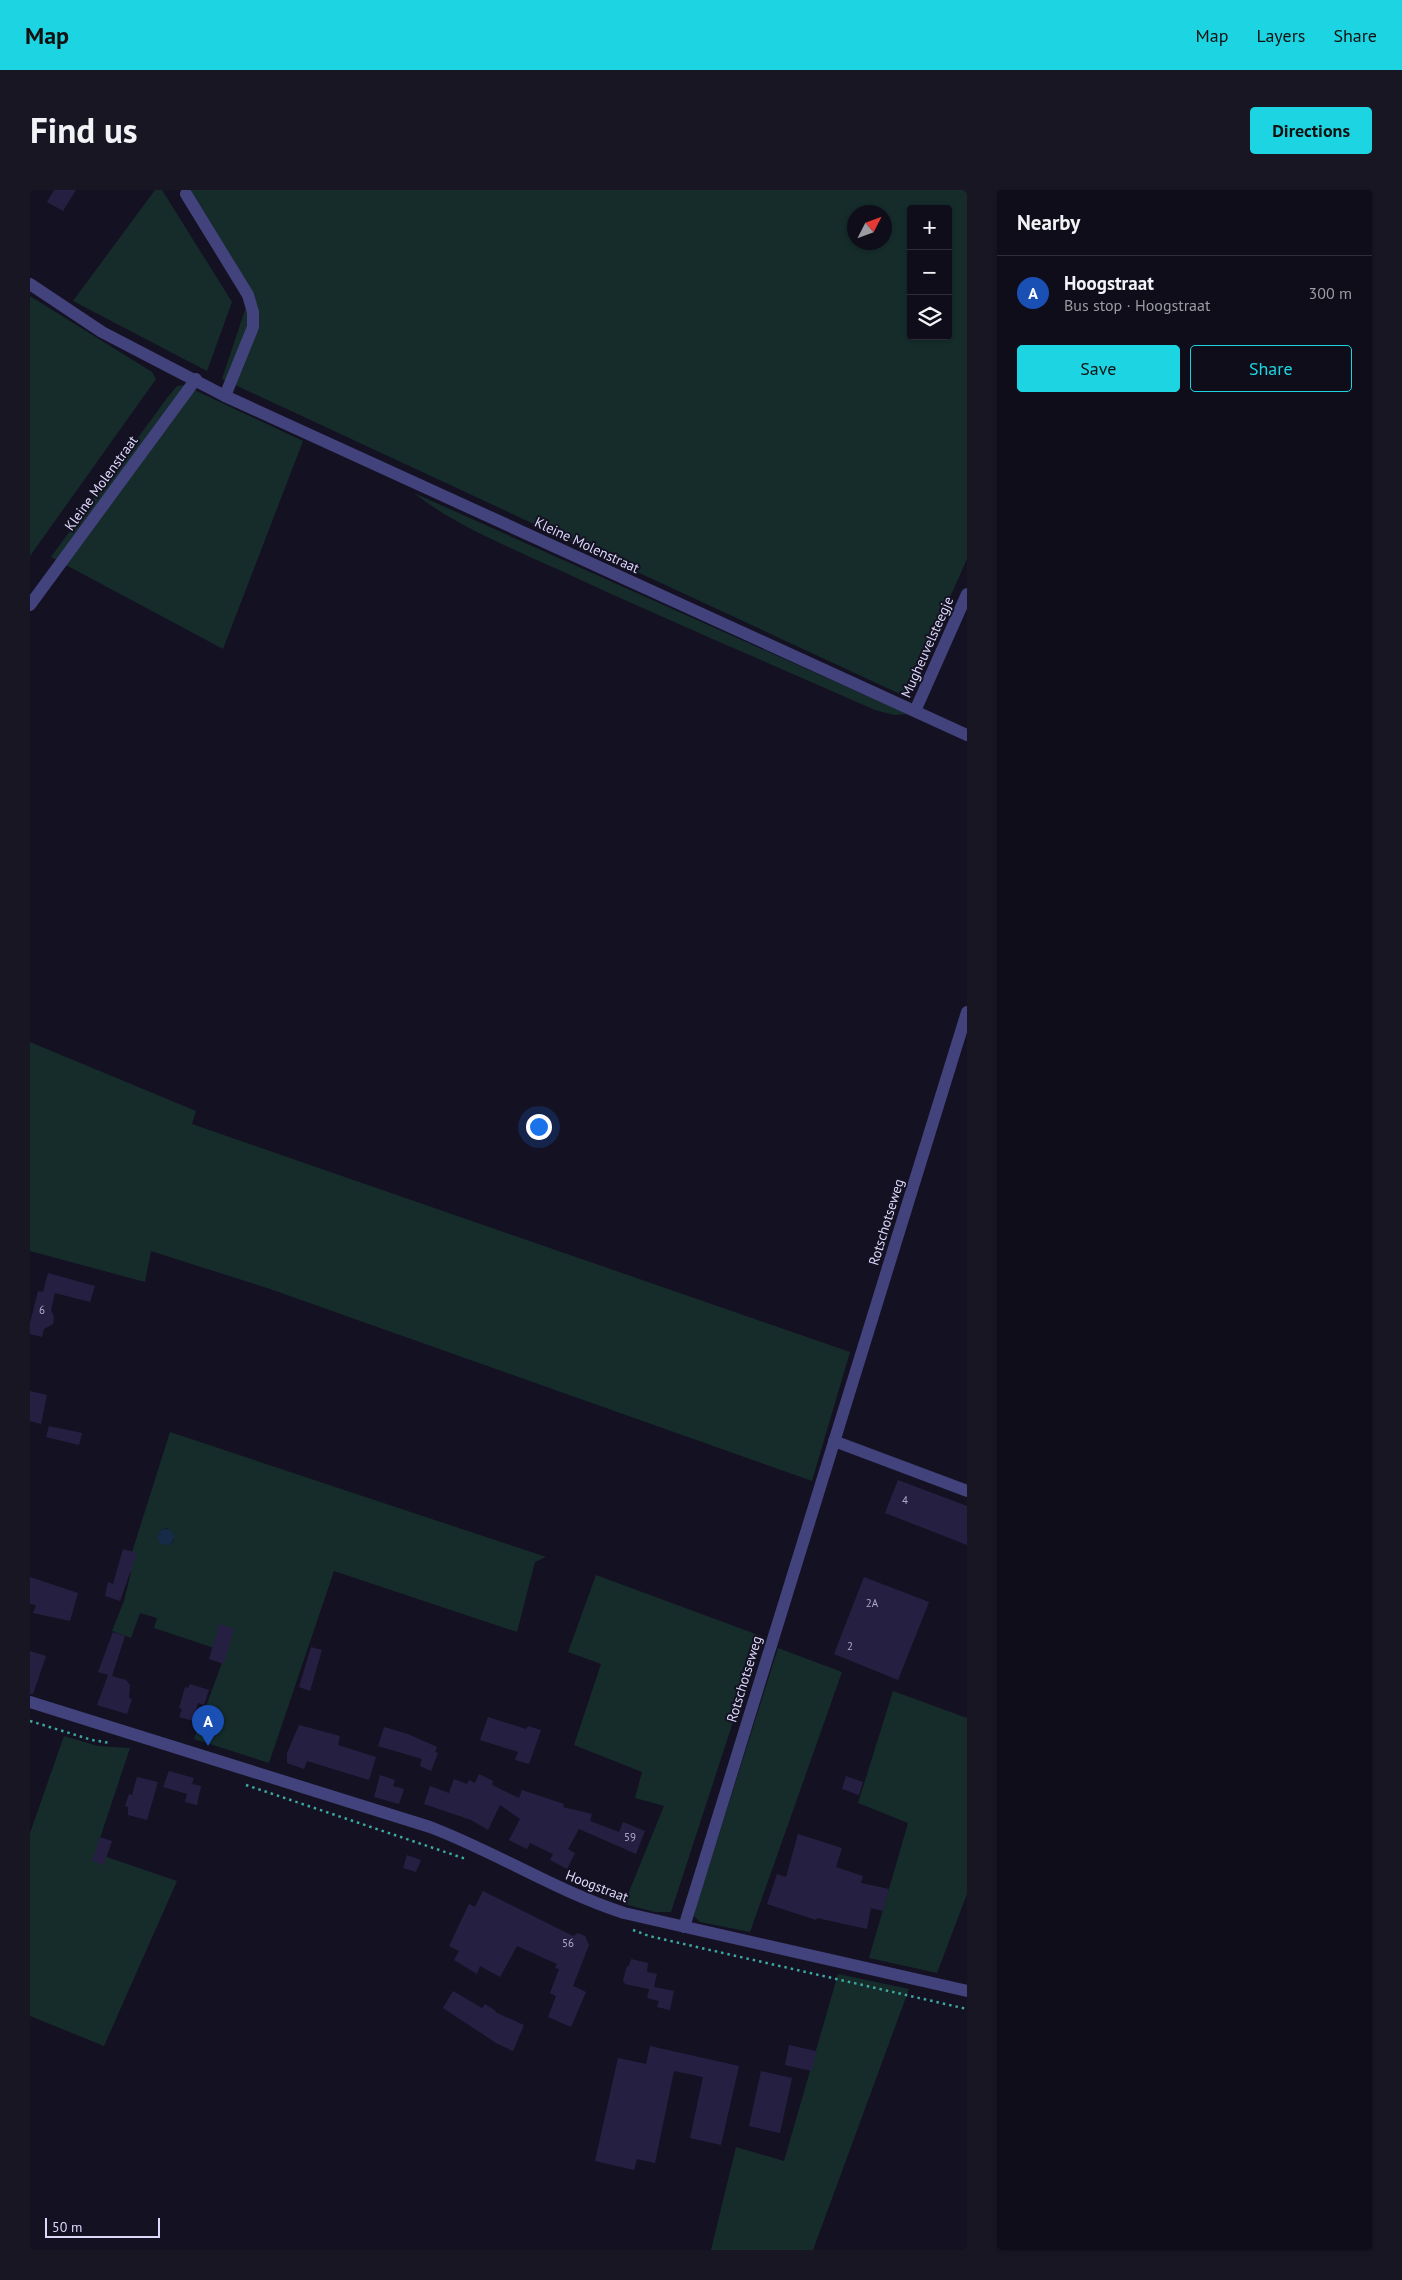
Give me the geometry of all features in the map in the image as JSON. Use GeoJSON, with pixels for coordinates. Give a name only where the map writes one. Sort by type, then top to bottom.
{"type":"FeatureCollection","features":[{"type":"Feature","properties":{"kind":"street"},"geometry":{"type":"LineString","coordinates":[[186,194],[248,295],[253,312],[253,327],[225,396]]}},
{"type":"Feature","properties":{"kind":"street","name":"Kleine Molenstraat"},"geometry":{"type":"LineString","coordinates":[[30,284],[102,332],[196,379],[225,396],[967,735]]}},
{"type":"Feature","properties":{"kind":"street","name":"Kleine Molenstraat"},"geometry":{"type":"LineString","coordinates":[[30,606],[196,379]]}},
{"type":"Feature","properties":{"kind":"street","name":"Mugheuvelsteegje"},"geometry":{"type":"LineString","coordinates":[[915,712],[967,594]]}},
{"type":"Feature","properties":{"kind":"street","name":"Rotschotseweg"},"geometry":{"type":"LineString","coordinates":[[684,1927],[967,1012]]}},
{"type":"Feature","properties":{"kind":"street"},"geometry":{"type":"LineString","coordinates":[[834,1441],[967,1491]]}},
{"type":"Feature","properties":{"kind":"street","name":"Hoogstraat"},"geometry":{"type":"LineString","coordinates":[[30,1702],[420,1824],[480,1847],[592,1902],[684,1927],[967,1991]]}},
{"type":"Feature","properties":{"kind":"green space"},"geometry":{"type":"Polygon","coordinates":[[[155,190],[162,190],[232,302],[207,371],[73,301],[155,190]]]}},
{"type":"Feature","properties":{"kind":"green space"},"geometry":{"type":"Polygon","coordinates":[[[183,190],[967,190],[967,559],[909,689],[900,694],[222,379],[248,301],[183,190]]]}},
{"type":"Feature","properties":{"kind":"green space"},"geometry":{"type":"Polygon","coordinates":[[[30,296],[152,372],[156,379],[30,556],[30,296]]]}},
{"type":"Feature","properties":{"kind":"green space"},"geometry":{"type":"Polygon","coordinates":[[[184,385],[303,441],[223,649],[51,557],[167,398],[177,386],[184,385]]]}},
{"type":"Feature","properties":{"kind":"green space"},"geometry":{"type":"Polygon","coordinates":[[[414,493],[907,714],[894,715],[875,710],[636,605],[465,526],[414,493]]]}},
{"type":"Feature","properties":{"kind":"green space"},"geometry":{"type":"Polygon","coordinates":[[[30,1042],[196,1111],[192,1124],[850,1352],[812,1481],[270,1289],[151,1251],[145,1282],[30,1251],[30,1042]]]}},
{"type":"Feature","properties":{"kind":"green space"},"geometry":{"type":"Polygon","coordinates":[[[170,1432],[546,1557],[535,1562],[517,1632],[334,1571],[269,1763],[194,1739],[226,1652],[154,1628],[157,1618],[140,1613],[131,1638],[112,1631],[124,1601],[131,1572],[127,1568],[170,1432]],[[167,1528],[160,1531],[171,1544],[174,1540],[167,1528]]]}},
{"type":"Feature","properties":{"kind":"green space"},"geometry":{"type":"Polygon","coordinates":[[[596,1575],[761,1636],[671,1912],[655,1912],[624,1904],[664,1806],[635,1798],[642,1772],[574,1745],[601,1664],[568,1652],[596,1575]]]}},
{"type":"Feature","properties":{"kind":"green space"},"geometry":{"type":"Polygon","coordinates":[[[778,1648],[842,1672],[750,1932],[700,1922],[694,1916],[778,1648]]]}},
{"type":"Feature","properties":{"kind":"green space"},"geometry":{"type":"Polygon","coordinates":[[[893,1691],[967,1718],[967,1894],[937,1973],[869,1958],[908,1823],[858,1803],[893,1691]]]}},
{"type":"Feature","properties":{"kind":"green space"},"geometry":{"type":"Polygon","coordinates":[[[64,1736],[98,1746],[130,1748],[95,1853],[177,1881],[104,2046],[30,2016],[30,1833],[64,1736]]]}},
{"type":"Feature","properties":{"kind":"green space"},"geometry":{"type":"Polygon","coordinates":[[[838,1974],[909,1989],[813,2250],[711,2250],[736,2147],[784,2161],[838,1974]]]}},
{"type":"Feature","properties":{"kind":"water"},"geometry":{"type":"Polygon","coordinates":[[[163,1529],[169,1529],[174,1534],[172,1543],[163,1545],[158,1540],[158,1534],[163,1529]]]}},
{"type":"Feature","properties":{"kind":"building"},"geometry":{"type":"Polygon","coordinates":[[[54,190],[76,190],[63,211],[47,202],[54,190]]]}},
{"type":"Feature","properties":{"kind":"building"},"geometry":{"type":"Polygon","coordinates":[[[48,1273],[95,1286],[90,1302],[55,1293],[51,1310],[54,1317],[53,1324],[44,1329],[42,1337],[30,1334],[30,1323],[38,1291],[43,1292],[48,1273]]]}},
{"type":"Feature","properties":{"kind":"building"},"geometry":{"type":"Polygon","coordinates":[[[30,1391],[47,1395],[41,1424],[30,1421],[30,1391]]]}},
{"type":"Feature","properties":{"kind":"building"},"geometry":{"type":"Polygon","coordinates":[[[49,1426],[82,1433],[79,1445],[46,1437],[49,1426]]]}},
{"type":"Feature","properties":{"kind":"building"},"geometry":{"type":"Polygon","coordinates":[[[898,1480],[967,1506],[967,1545],[885,1513],[898,1480]]]}},
{"type":"Feature","properties":{"kind":"building"},"geometry":{"type":"Polygon","coordinates":[[[123,1549],[137,1553],[120,1601],[105,1596],[108,1582],[113,1584],[123,1549]]]}},
{"type":"Feature","properties":{"kind":"building"},"geometry":{"type":"Polygon","coordinates":[[[30,1577],[78,1593],[70,1621],[33,1613],[36,1605],[30,1604],[30,1577]]]}},
{"type":"Feature","properties":{"kind":"building"},"geometry":{"type":"Polygon","coordinates":[[[864,1577],[929,1602],[898,1680],[834,1654],[864,1577]]]}},
{"type":"Feature","properties":{"kind":"building"},"geometry":{"type":"Polygon","coordinates":[[[219,1624],[234,1629],[224,1664],[209,1659],[219,1624]]]}},
{"type":"Feature","properties":{"kind":"building"},"geometry":{"type":"Polygon","coordinates":[[[113,1632],[125,1636],[112,1676],[126,1680],[130,1685],[129,1698],[132,1699],[127,1714],[97,1705],[108,1675],[98,1672],[113,1632]]]}},
{"type":"Feature","properties":{"kind":"building"},"geometry":{"type":"Polygon","coordinates":[[[311,1647],[322,1650],[310,1691],[299,1687],[311,1647]]]}},
{"type":"Feature","properties":{"kind":"building"},"geometry":{"type":"Polygon","coordinates":[[[30,1651],[46,1656],[33,1694],[30,1694],[30,1651]]]}},
{"type":"Feature","properties":{"kind":"building"},"geometry":{"type":"Polygon","coordinates":[[[190,1684],[209,1690],[204,1705],[198,1703],[193,1721],[179,1717],[182,1709],[179,1708],[185,1687],[188,1688],[190,1684]]]}},
{"type":"Feature","properties":{"kind":"building"},"geometry":{"type":"Polygon","coordinates":[[[488,1717],[526,1729],[528,1726],[541,1730],[529,1764],[515,1760],[518,1752],[480,1740],[488,1717]]]}},
{"type":"Feature","properties":{"kind":"building"},"geometry":{"type":"Polygon","coordinates":[[[299,1725],[340,1736],[338,1745],[376,1757],[369,1780],[307,1761],[304,1769],[287,1763],[287,1753],[299,1725]]]}},
{"type":"Feature","properties":{"kind":"building"},"geometry":{"type":"Polygon","coordinates":[[[384,1727],[408,1734],[437,1747],[435,1752],[438,1753],[431,1771],[420,1766],[422,1759],[378,1746],[384,1727]]]}},
{"type":"Feature","properties":{"kind":"building"},"geometry":{"type":"Polygon","coordinates":[[[169,1771],[194,1778],[192,1784],[201,1786],[197,1805],[185,1802],[187,1794],[163,1787],[169,1771]]]}},
{"type":"Feature","properties":{"kind":"building"},"geometry":{"type":"Polygon","coordinates":[[[479,1774],[493,1781],[492,1785],[519,1798],[522,1790],[564,1804],[563,1807],[592,1814],[590,1821],[619,1832],[623,1822],[645,1831],[636,1854],[579,1829],[568,1849],[575,1853],[567,1869],[550,1860],[553,1854],[530,1843],[527,1849],[509,1840],[520,1819],[500,1805],[488,1830],[471,1820],[424,1804],[430,1786],[449,1793],[454,1779],[467,1784],[469,1780],[475,1783],[479,1774]]]}},
{"type":"Feature","properties":{"kind":"building"},"geometry":{"type":"Polygon","coordinates":[[[380,1775],[395,1780],[393,1786],[404,1789],[399,1804],[374,1797],[380,1775]]]}},
{"type":"Feature","properties":{"kind":"building"},"geometry":{"type":"Polygon","coordinates":[[[846,1776],[863,1782],[859,1795],[842,1789],[846,1776]]]}},
{"type":"Feature","properties":{"kind":"building"},"geometry":{"type":"Polygon","coordinates":[[[137,1777],[158,1782],[147,1820],[128,1815],[128,1807],[125,1806],[129,1794],[132,1795],[137,1777]]]}},
{"type":"Feature","properties":{"kind":"building"},"geometry":{"type":"Polygon","coordinates":[[[798,1834],[842,1848],[836,1867],[863,1876],[861,1883],[889,1889],[883,1911],[871,1908],[867,1929],[817,1918],[816,1920],[767,1904],[777,1874],[786,1877],[798,1834]]]}},
{"type":"Feature","properties":{"kind":"building"},"geometry":{"type":"Polygon","coordinates":[[[100,1837],[112,1841],[104,1865],[92,1861],[100,1837]]]}},
{"type":"Feature","properties":{"kind":"building"},"geometry":{"type":"Polygon","coordinates":[[[407,1855],[421,1860],[416,1872],[403,1868],[407,1855]]]}},
{"type":"Feature","properties":{"kind":"building"},"geometry":{"type":"Polygon","coordinates":[[[483,1891],[573,1936],[578,1933],[585,1936],[589,1945],[573,1986],[586,1992],[571,2027],[548,2017],[556,1996],[550,1993],[559,1969],[555,1968],[557,1964],[517,1946],[500,1977],[480,1966],[477,1974],[454,1960],[459,1951],[449,1946],[469,1904],[475,1907],[483,1891]]]}},
{"type":"Feature","properties":{"kind":"building"},"geometry":{"type":"Polygon","coordinates":[[[631,1959],[648,1963],[647,1972],[657,1974],[654,1987],[674,1991],[670,2010],[657,2007],[659,2001],[647,1998],[649,1989],[625,1984],[623,1980],[631,1959]]]}},
{"type":"Feature","properties":{"kind":"building"},"geometry":{"type":"Polygon","coordinates":[[[453,1991],[482,2008],[485,2004],[495,2012],[524,2025],[513,2051],[496,2043],[443,2008],[453,1991]]]}},
{"type":"Feature","properties":{"kind":"building"},"geometry":{"type":"Polygon","coordinates":[[[789,2045],[816,2051],[812,2071],[785,2065],[789,2045]]]}},
{"type":"Feature","properties":{"kind":"building"},"geometry":{"type":"Polygon","coordinates":[[[650,2046],[739,2066],[721,2145],[690,2138],[703,2077],[674,2071],[655,2163],[637,2159],[634,2170],[595,2161],[618,2058],[646,2064],[650,2046]]]}},
{"type":"Feature","properties":{"kind":"building"},"geometry":{"type":"Polygon","coordinates":[[[761,2071],[792,2078],[780,2133],[749,2126],[761,2071]]]}},
{"type":"Feature","properties":{"kind":"place","name":"Hoogstraat"},"geometry":{"type":"Point","coordinates":[208,1746]}}]}
